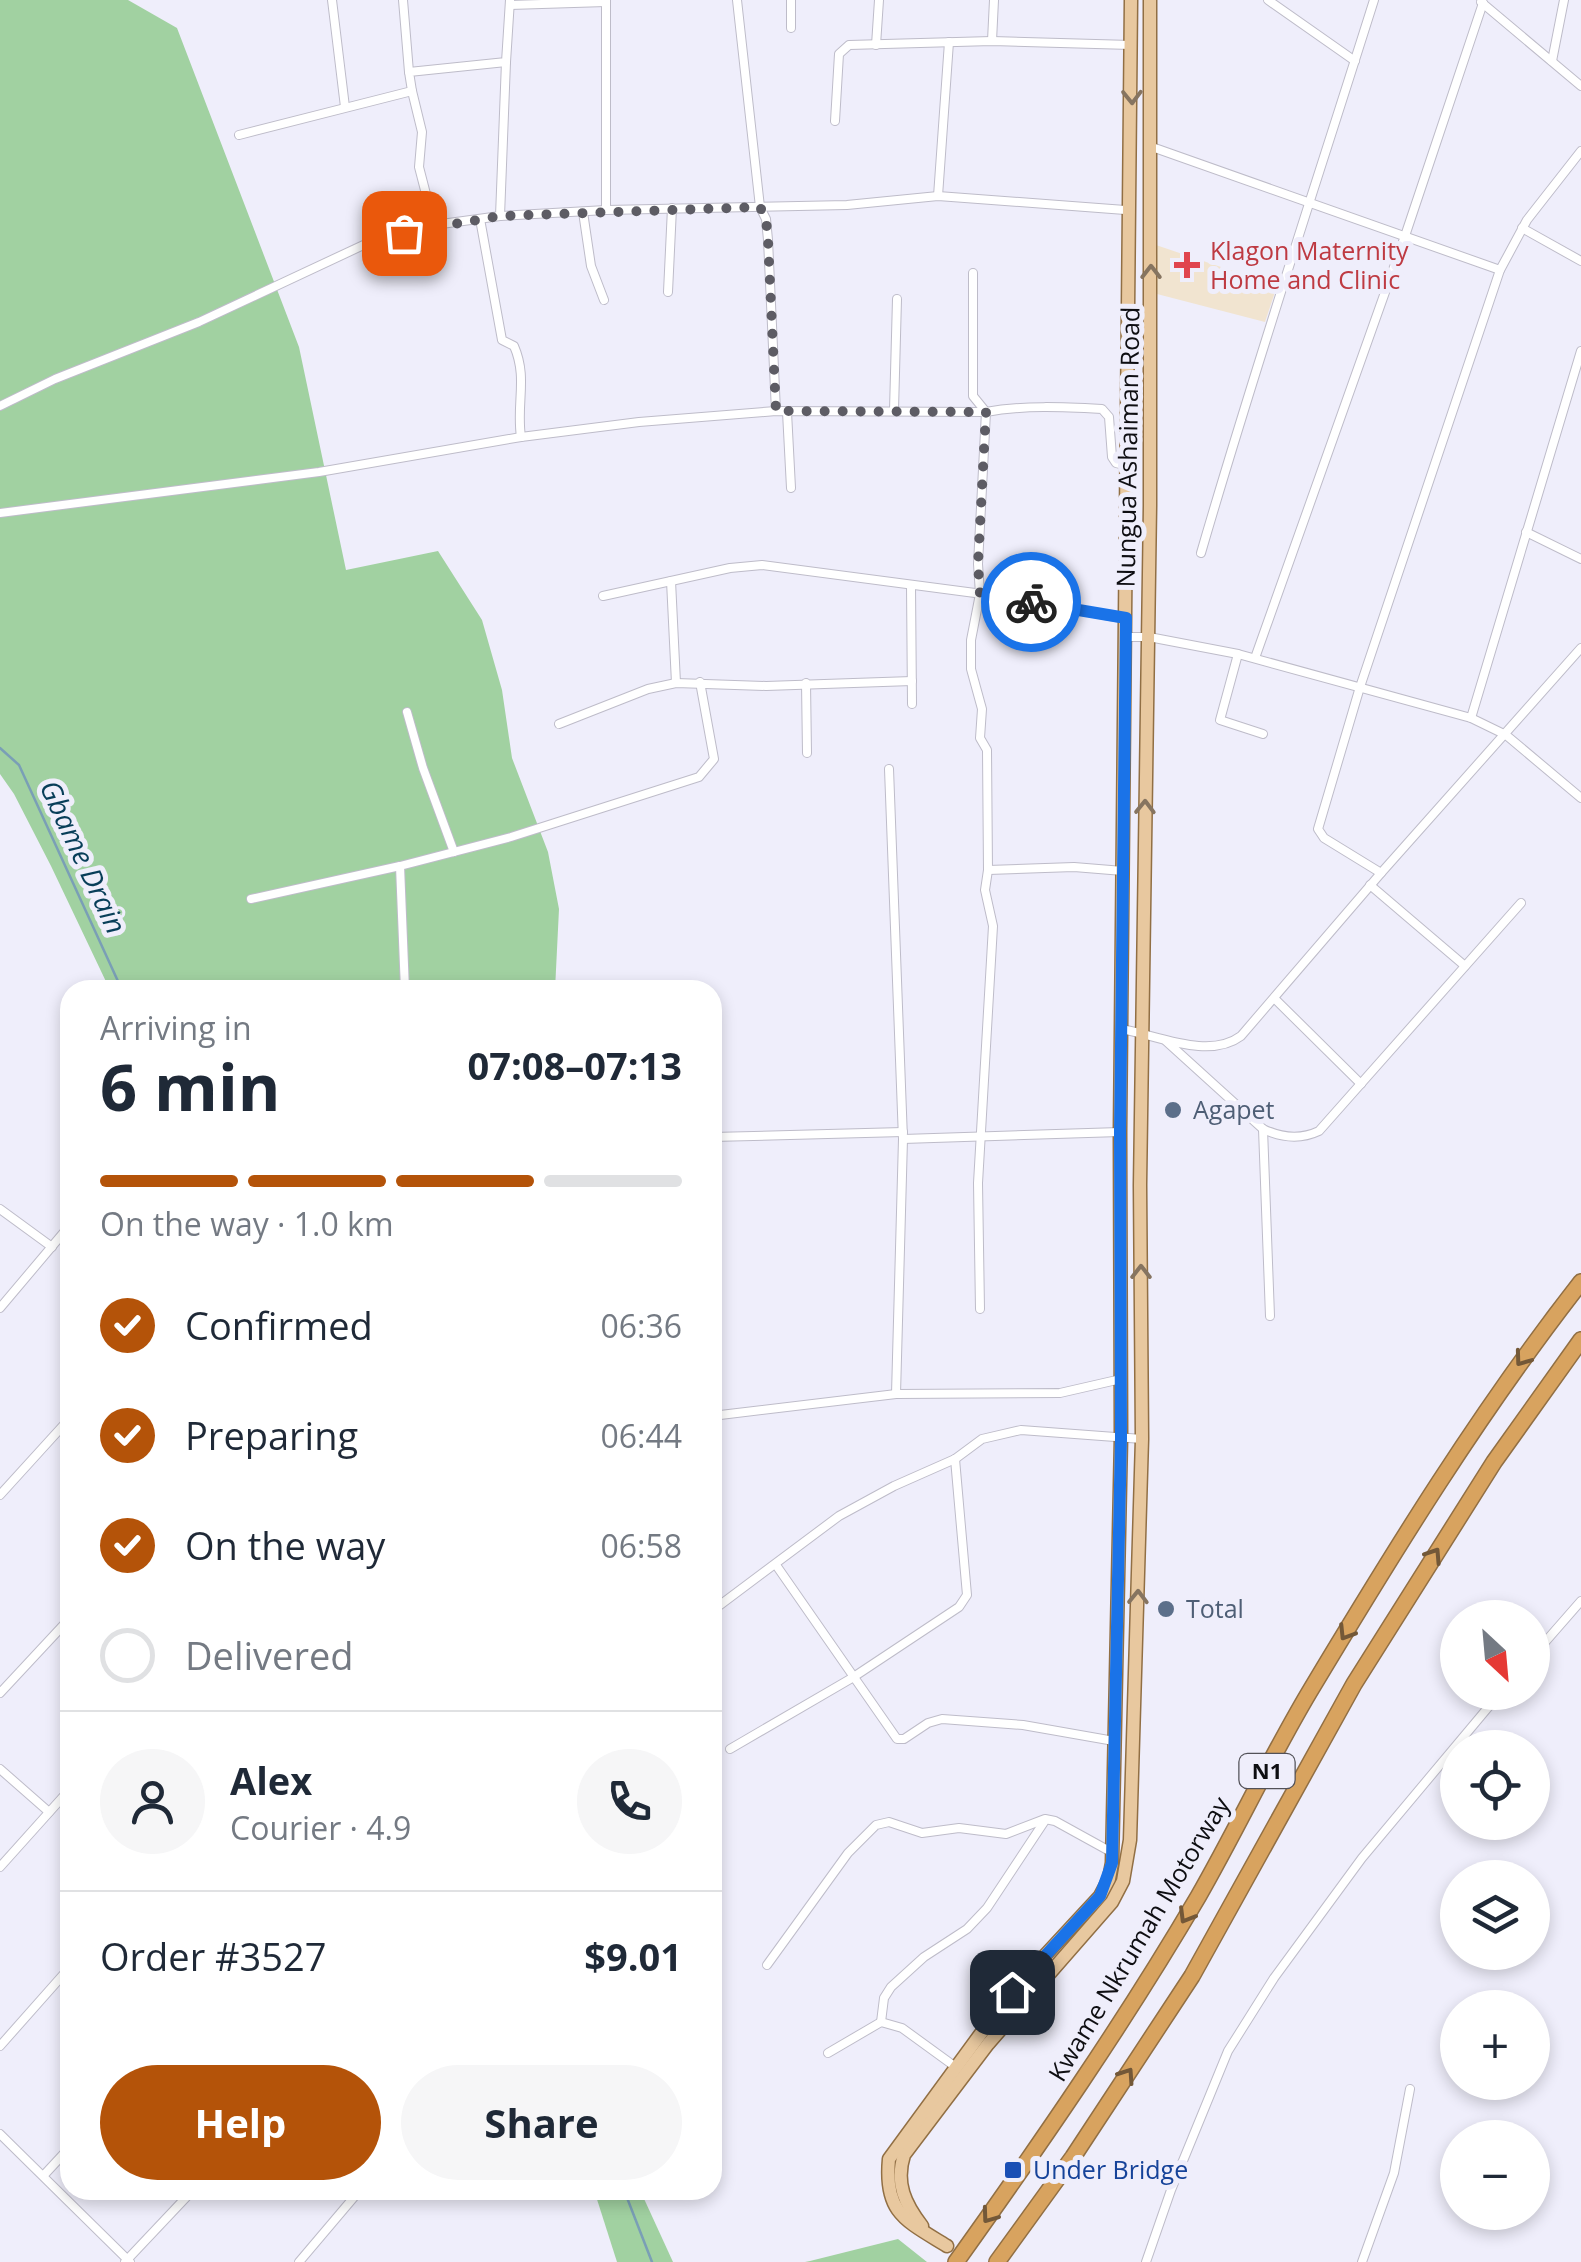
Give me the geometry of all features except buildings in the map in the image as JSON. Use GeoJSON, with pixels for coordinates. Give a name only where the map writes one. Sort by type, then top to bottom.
{"type":"FeatureCollection","features":[{"type":"Feature","properties":{"kind":"highway","name":"Kwame Nkrumah Motorway"},"geometry":{"type":"LineString","coordinates":[[956,2262],[1048,2134],[1164,1953],[1308,1694],[1465,1442],[1522,1358],[1581,1282]]}},
{"type":"Feature","properties":{"kind":"highway","name":"N1"},"geometry":{"type":"LineString","coordinates":[[996,2262],[1073,2156],[1192,1976],[1354,1684],[1494,1462],[1581,1340]]}},
{"type":"Feature","properties":{"kind":"main road","name":"Nungua Ashaiman Road"},"geometry":{"type":"LineString","coordinates":[[947,2246],[896,2213],[888,2194],[889,2160],[959,2070],[1012,1992],[1100,1896],[1109,1879],[1112,1853],[1121,1438],[1120,1132],[1131,0]]}},
{"type":"Feature","properties":{"kind":"main road","name":"Nungua Ashaiman Road"},"geometry":{"type":"LineString","coordinates":[[959,2070],[1099,1918],[1123,1880],[1131,1818],[1142,1439],[1150,0]]}},
{"type":"Feature","properties":{"kind":"street"},"geometry":{"type":"LineString","coordinates":[[332,0],[345,108]]}},
{"type":"Feature","properties":{"kind":"street"},"geometry":{"type":"LineString","coordinates":[[402,0],[408,72],[422,132],[419,167],[434,226]]}},
{"type":"Feature","properties":{"kind":"street"},"geometry":{"type":"LineString","coordinates":[[737,0],[760,207],[766,219],[768,240],[776,411]]}},
{"type":"Feature","properties":{"kind":"street"},"geometry":{"type":"LineString","coordinates":[[791,0],[791,28]]}},
{"type":"Feature","properties":{"kind":"street"},"geometry":{"type":"LineString","coordinates":[[876,44],[879,0]]}},
{"type":"Feature","properties":{"kind":"street"},"geometry":{"type":"LineString","coordinates":[[992,41],[994,0]]}},
{"type":"Feature","properties":{"kind":"street"},"geometry":{"type":"LineString","coordinates":[[1268,0],[1355,61]]}},
{"type":"Feature","properties":{"kind":"street"},"geometry":{"type":"LineString","coordinates":[[1202,553],[1308,201],[1332,140],[1374,0]]}},
{"type":"Feature","properties":{"kind":"street"},"geometry":{"type":"LineString","coordinates":[[1552,61],[1564,0]]}},
{"type":"Feature","properties":{"kind":"street"},"geometry":{"type":"LineString","coordinates":[[500,216],[510,2],[606,1],[606,210]]}},
{"type":"Feature","properties":{"kind":"street"},"geometry":{"type":"LineString","coordinates":[[1255,658],[1405,236],[1481,2],[1581,86]]}},
{"type":"Feature","properties":{"kind":"street"},"geometry":{"type":"LineString","coordinates":[[835,120],[839,54],[843,47],[992,41],[1131,44]]}},
{"type":"Feature","properties":{"kind":"street"},"geometry":{"type":"LineString","coordinates":[[938,196],[948,42]]}},
{"type":"Feature","properties":{"kind":"street"},"geometry":{"type":"LineString","coordinates":[[408,72],[506,62]]}},
{"type":"Feature","properties":{"kind":"street"},"geometry":{"type":"LineString","coordinates":[[239,136],[412,90]]}},
{"type":"Feature","properties":{"kind":"street"},"geometry":{"type":"LineString","coordinates":[[1152,147],[1500,270]]}},
{"type":"Feature","properties":{"kind":"street"},"geometry":{"type":"LineString","coordinates":[[1381,873],[1324,838],[1318,829],[1360,688],[1500,270],[1522,228],[1581,151]]}},
{"type":"Feature","properties":{"kind":"street"},"geometry":{"type":"LineString","coordinates":[[0,406],[199,322],[372,241],[434,226],[500,216],[847,205],[938,196],[1130,213]]}},
{"type":"Feature","properties":{"kind":"street"},"geometry":{"type":"LineString","coordinates":[[668,292],[672,208]]}},
{"type":"Feature","properties":{"kind":"street"},"geometry":{"type":"LineString","coordinates":[[583,212],[592,266],[604,300]]}},
{"type":"Feature","properties":{"kind":"street"},"geometry":{"type":"LineString","coordinates":[[480,219],[502,340],[514,346],[524,382],[517,407],[521,437]]}},
{"type":"Feature","properties":{"kind":"street"},"geometry":{"type":"LineString","coordinates":[[1522,228],[1581,261]]}},
{"type":"Feature","properties":{"kind":"street"},"geometry":{"type":"LineString","coordinates":[[973,274],[973,396],[986,412],[980,594],[971,640],[971,669],[982,709],[980,738],[987,750],[986,899],[991,913],[992,942],[980,1135],[980,1309]]}},
{"type":"Feature","properties":{"kind":"street"},"geometry":{"type":"LineString","coordinates":[[894,410],[897,299]]}},
{"type":"Feature","properties":{"kind":"street"},"geometry":{"type":"LineString","coordinates":[[1471,718],[1581,350]]}},
{"type":"Feature","properties":{"kind":"street"},"geometry":{"type":"LineString","coordinates":[[0,513],[319,472],[521,437],[776,411],[1102,409],[1109,417],[1112,457],[1116,463],[1128,466]]}},
{"type":"Feature","properties":{"kind":"street"},"geometry":{"type":"LineString","coordinates":[[787,412],[791,488]]}},
{"type":"Feature","properties":{"kind":"street"},"geometry":{"type":"LineString","coordinates":[[1526,532],[1581,558]]}},
{"type":"Feature","properties":{"kind":"street"},"geometry":{"type":"LineString","coordinates":[[603,596],[730,568],[762,565],[1126,618]]}},
{"type":"Feature","properties":{"kind":"street"},"geometry":{"type":"LineString","coordinates":[[671,581],[676,683]]}},
{"type":"Feature","properties":{"kind":"street"},"geometry":{"type":"LineString","coordinates":[[911,586],[912,704]]}},
{"type":"Feature","properties":{"kind":"street"},"geometry":{"type":"LineString","coordinates":[[1126,637],[1148,637],[1238,654],[1471,718],[1506,735],[1581,798]]}},
{"type":"Feature","properties":{"kind":"street"},"geometry":{"type":"LineString","coordinates":[[1121,1029],[1166,1041],[1228,1044],[1242,1036],[1581,648]]}},
{"type":"Feature","properties":{"kind":"street"},"geometry":{"type":"LineString","coordinates":[[1238,654],[1220,720],[1262,734]]}},
{"type":"Feature","properties":{"kind":"street"},"geometry":{"type":"LineString","coordinates":[[251,899],[512,837],[699,777],[714,760],[700,682]]}},
{"type":"Feature","properties":{"kind":"street"},"geometry":{"type":"LineString","coordinates":[[560,724],[648,689],[676,683],[766,686],[912,682]]}},
{"type":"Feature","properties":{"kind":"street"},"geometry":{"type":"LineString","coordinates":[[806,683],[807,753]]}},
{"type":"Feature","properties":{"kind":"street"},"geometry":{"type":"LineString","coordinates":[[407,712],[454,852]]}},
{"type":"Feature","properties":{"kind":"street"},"geometry":{"type":"LineString","coordinates":[[888,769],[903,1135],[896,1394]]}},
{"type":"Feature","properties":{"kind":"street"},"geometry":{"type":"LineString","coordinates":[[400,866],[405,980]]}},
{"type":"Feature","properties":{"kind":"street"},"geometry":{"type":"LineString","coordinates":[[988,870],[1074,866],[1124,871]]}},
{"type":"Feature","properties":{"kind":"street"},"geometry":{"type":"LineString","coordinates":[[1370,885],[1465,966]]}},
{"type":"Feature","properties":{"kind":"street"},"geometry":{"type":"LineString","coordinates":[[1166,1041],[1262,1129],[1278,1136],[1308,1136],[1320,1131],[1521,903]]}},
{"type":"Feature","properties":{"kind":"street"},"geometry":{"type":"LineString","coordinates":[[1275,999],[1361,1084]]}},
{"type":"Feature","properties":{"kind":"street"},"geometry":{"type":"LineString","coordinates":[[1262,1129],[1270,1316]]}},
{"type":"Feature","properties":{"kind":"street"},"geometry":{"type":"LineString","coordinates":[[722,1137],[1120,1132]]}},
{"type":"Feature","properties":{"kind":"street"},"geometry":{"type":"LineString","coordinates":[[0,1208],[52,1246]]}},
{"type":"Feature","properties":{"kind":"street"},"geometry":{"type":"LineString","coordinates":[[0,1308],[60,1237]]}},
{"type":"Feature","properties":{"kind":"street"},"geometry":{"type":"LineString","coordinates":[[722,1415],[896,1394],[1060,1393],[1121,1379]]}},
{"type":"Feature","properties":{"kind":"street"},"geometry":{"type":"LineString","coordinates":[[0,1495],[60,1429]]}},
{"type":"Feature","properties":{"kind":"street"},"geometry":{"type":"LineString","coordinates":[[722,1603],[839,1516],[956,1459],[982,1439],[1021,1430],[1142,1439]]}},
{"type":"Feature","properties":{"kind":"street"},"geometry":{"type":"LineString","coordinates":[[730,1748],[852,1678],[947,1617],[967,1595],[956,1459]]}},
{"type":"Feature","properties":{"kind":"street"},"geometry":{"type":"LineString","coordinates":[[776,1566],[897,1739],[942,1720],[1022,1725],[1114,1741]]}},
{"type":"Feature","properties":{"kind":"street"},"geometry":{"type":"LineString","coordinates":[[1550,1636],[1581,1601]]}},
{"type":"Feature","properties":{"kind":"street"},"geometry":{"type":"LineString","coordinates":[[0,1693],[60,1629]]}},
{"type":"Feature","properties":{"kind":"street"},"geometry":{"type":"LineString","coordinates":[[1146,2262],[1171,2190],[1237,2036],[1274,1978],[1362,1858],[1486,1710]]}},
{"type":"Feature","properties":{"kind":"street"},"geometry":{"type":"LineString","coordinates":[[0,1769],[49,1812]]}},
{"type":"Feature","properties":{"kind":"street"},"geometry":{"type":"LineString","coordinates":[[0,1866],[60,1800]]}},
{"type":"Feature","properties":{"kind":"street"},"geometry":{"type":"LineString","coordinates":[[881,2022],[884,1998],[890,1987],[924,1956],[967,1929],[987,1908],[1045,1820]]}},
{"type":"Feature","properties":{"kind":"street"},"geometry":{"type":"LineString","coordinates":[[768,1966],[848,1853],[882,1822],[922,1832],[959,1828],[1006,1834],[1045,1820],[1054,1821],[1112,1853]]}},
{"type":"Feature","properties":{"kind":"street"},"geometry":{"type":"LineString","coordinates":[[0,2046],[60,1978]]}},
{"type":"Feature","properties":{"kind":"street"},"geometry":{"type":"LineString","coordinates":[[828,2053],[881,2022],[902,2028],[959,2070]]}},
{"type":"Feature","properties":{"kind":"street"},"geometry":{"type":"LineString","coordinates":[[1362,2262],[1394,2173],[1410,2089]]}},
{"type":"Feature","properties":{"kind":"street"},"geometry":{"type":"LineString","coordinates":[[0,2134],[60,2192]]}},
{"type":"Feature","properties":{"kind":"street"},"geometry":{"type":"LineString","coordinates":[[44,2176],[60,2158]]}},
{"type":"Feature","properties":{"kind":"street"},"geometry":{"type":"LineString","coordinates":[[68,2200],[128,2261],[184,2200]]}},
{"type":"Feature","properties":{"kind":"street"},"geometry":{"type":"LineString","coordinates":[[298,2262],[351,2200]]}},
{"type":"Feature","properties":{"kind":"shaded area","name":"Klagon Maternity Home and Clinic"},"geometry":{"type":"Polygon","coordinates":[[[1156,245],[1277,286],[1265,322],[1157,294],[1156,245]]]}},
{"type":"Feature","properties":{"kind":"green space"},"geometry":{"type":"Polygon","coordinates":[[[0,0],[128,0],[177,28],[299,347],[346,570],[438,551],[482,620],[502,690],[512,758],[548,852],[559,909],[555,980],[105,980],[51,866],[0,774],[0,0]]]}},
{"type":"Feature","properties":{"kind":"green space"},"geometry":{"type":"Polygon","coordinates":[[[597,2200],[645,2200],[673,2262],[617,2262],[597,2200]]]}},
{"type":"Feature","properties":{"kind":"green space"},"geometry":{"type":"Polygon","coordinates":[[[898,2239],[927,2262],[805,2262],[810,2261],[898,2239]]]}},
{"type":"Feature","properties":{"kind":"waterway","name":"Gbame Drain"},"geometry":{"type":"LineString","coordinates":[[0,748],[19,765],[117,980]]}},
{"type":"Feature","properties":{"kind":"waterway","name":"Gbame Drain"},"geometry":{"type":"LineString","coordinates":[[628,2200],[652,2262]]}},
{"type":"Feature","properties":{"kind":"way so far"},"geometry":{"type":"LineString","coordinates":[[404,233],[500,216],[760,207],[766,219],[768,240],[776,411],[986,412],[980,594],[1031,602]]}},
{"type":"Feature","properties":{"kind":"place","name":"Klagon Maternity Home and Clinic"},"geometry":{"type":"Point","coordinates":[1187,265]}},
{"type":"Feature","properties":{"kind":"place","name":"Agapet"},"geometry":{"type":"Point","coordinates":[1173,1110]}},
{"type":"Feature","properties":{"kind":"place","name":"Total"},"geometry":{"type":"Point","coordinates":[1166,1609]}},
{"type":"Feature","properties":{"kind":"place","name":"Under Bridge"},"geometry":{"type":"Point","coordinates":[1013,2170]}},
{"type":"Feature","properties":{"kind":"route"},"geometry":{"type":"LineString","coordinates":[[1012,1992],[1065,1937],[1100,1896],[1109,1879],[1114,1821],[1121,1438],[1126,618],[1031,602]]}}]}
